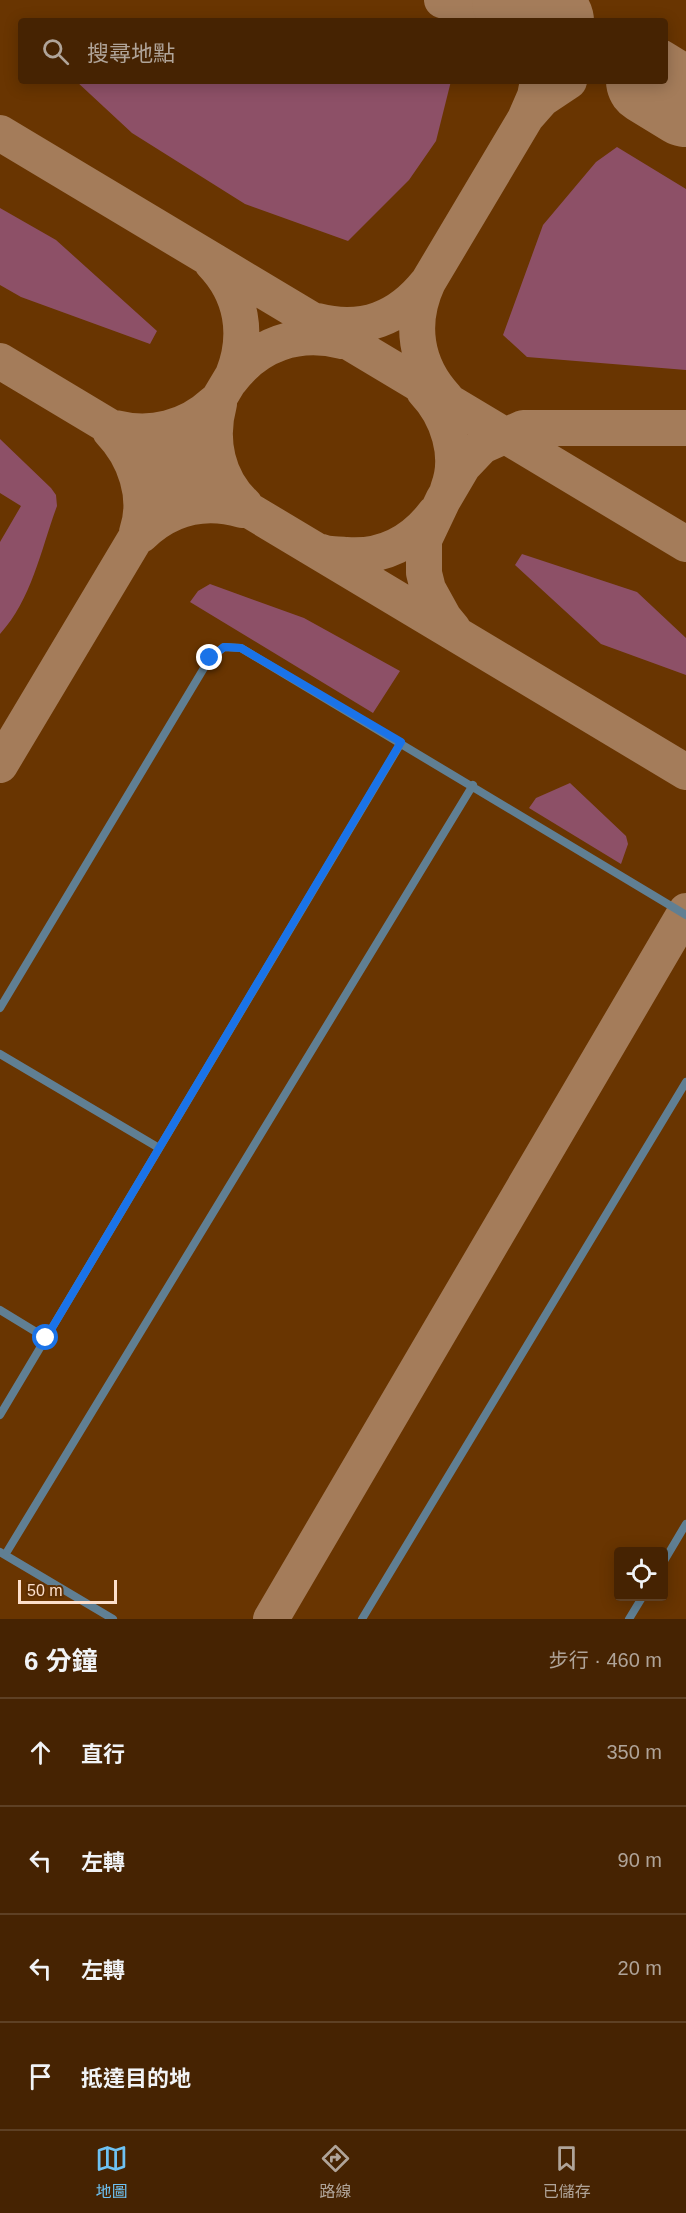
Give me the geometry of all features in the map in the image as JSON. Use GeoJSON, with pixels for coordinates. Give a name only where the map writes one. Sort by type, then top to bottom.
{"type":"FeatureCollection","features":[{"type":"Feature","properties":{"kind":"lane"},"geometry":{"type":"LineString","coordinates":[[0,1008],[210,658],[224,647],[241,648],[473,785],[686,915]]}},
{"type":"Feature","properties":{"kind":"lane"},"geometry":{"type":"LineString","coordinates":[[0,1415],[401,742]]}},
{"type":"Feature","properties":{"kind":"lane"},"geometry":{"type":"LineString","coordinates":[[113,1619],[2,1554],[473,785]]}},
{"type":"Feature","properties":{"kind":"lane"},"geometry":{"type":"LineString","coordinates":[[0,1054],[159,1148]]}},
{"type":"Feature","properties":{"kind":"lane"},"geometry":{"type":"LineString","coordinates":[[362,1619],[686,1082]]}},
{"type":"Feature","properties":{"kind":"lane"},"geometry":{"type":"LineString","coordinates":[[0,1310],[46,1338]]}},
{"type":"Feature","properties":{"kind":"lane"},"geometry":{"type":"LineString","coordinates":[[668,1553],[686,1524]]}},
{"type":"Feature","properties":{"kind":"lane"},"geometry":{"type":"LineString","coordinates":[[629,1619],[640,1601]]}},
{"type":"Feature","properties":{"kind":"shaded area"},"geometry":{"type":"Polygon","coordinates":[[[0,0],[686,0],[686,1619],[0,1619],[0,0]]]}},
{"type":"Feature","properties":{"kind":"shaded area"},"geometry":{"type":"Polygon","coordinates":[[[79,84],[450,84],[436,141],[409,180],[348,241],[245,204],[132,133],[79,84]]]}},
{"type":"Feature","properties":{"kind":"shaded area"},"geometry":{"type":"Polygon","coordinates":[[[617,147],[686,189],[686,370],[527,357],[503,335],[543,225],[596,162],[617,147]]]}},
{"type":"Feature","properties":{"kind":"shaded area"},"geometry":{"type":"Polygon","coordinates":[[[0,208],[56,240],[157,331],[150,344],[21,297],[0,285],[0,208]]]}},
{"type":"Feature","properties":{"kind":"shaded area"},"geometry":{"type":"Polygon","coordinates":[[[0,439],[51,488],[56,495],[57,506],[28,589],[11,620],[0,634],[0,542],[21,506],[0,493],[0,439]]]}},
{"type":"Feature","properties":{"kind":"shaded area"},"geometry":{"type":"Polygon","coordinates":[[[522,554],[637,592],[686,638],[686,675],[601,644],[515,565],[522,554]]]}},
{"type":"Feature","properties":{"kind":"shaded area"},"geometry":{"type":"Polygon","coordinates":[[[210,584],[304,618],[400,671],[373,713],[190,602],[198,591],[210,584]]]}},
{"type":"Feature","properties":{"kind":"shaded area"},"geometry":{"type":"Polygon","coordinates":[[[570,783],[626,836],[628,844],[621,864],[529,808],[536,798],[570,783]]]}},
{"type":"Feature","properties":{"kind":"taxiway"},"geometry":{"type":"LineString","coordinates":[[442,0],[498,18]]}},
{"type":"Feature","properties":{"kind":"taxiway"},"geometry":{"type":"LineString","coordinates":[[446,398],[427,372],[418,343],[418,313],[422,297],[428,282],[525,119],[537,84]]}},
{"type":"Feature","properties":{"kind":"taxiway"},"geometry":{"type":"LineString","coordinates":[[527,116],[542,99],[564,84]]}},
{"type":"Feature","properties":{"kind":"taxiway"},"geometry":{"type":"LineString","coordinates":[[657,84],[686,92]]}},
{"type":"Feature","properties":{"kind":"taxiway"},"geometry":{"type":"LineString","coordinates":[[0,133],[686,544]]}},
{"type":"Feature","properties":{"kind":"taxiway"},"geometry":{"type":"LineString","coordinates":[[0,765],[233,375],[241,345],[240,316],[230,288],[212,263]]}},
{"type":"Feature","properties":{"kind":"taxiway"},"geometry":{"type":"LineString","coordinates":[[317,321],[350,325],[379,320],[404,305],[427,283]]}},
{"type":"Feature","properties":{"kind":"taxiway"},"geometry":{"type":"LineString","coordinates":[[230,381],[253,358],[280,343],[310,337],[342,341]]}},
{"type":"Feature","properties":{"kind":"taxiway"},"geometry":{"type":"LineString","coordinates":[[0,361],[686,772]]}},
{"type":"Feature","properties":{"kind":"taxiway"},"geometry":{"type":"LineString","coordinates":[[424,391],[440,412],[450,437],[453,463],[448,489]]}},
{"type":"Feature","properties":{"kind":"taxiway"},"geometry":{"type":"LineString","coordinates":[[115,428],[128,431],[155,431],[168,428],[192,419],[214,403]]}},
{"type":"Feature","properties":{"kind":"taxiway"},"geometry":{"type":"LineString","coordinates":[[219,404],[215,431],[218,458],[228,483],[245,505]]}},
{"type":"Feature","properties":{"kind":"taxiway"},"geometry":{"type":"LineString","coordinates":[[453,629],[444,618],[428,589],[424,573],[424,540],[443,500],[463,466],[482,446],[523,428],[686,428]]}},
{"type":"Feature","properties":{"kind":"taxiway"},"geometry":{"type":"LineString","coordinates":[[110,431],[119,441],[133,465],[137,478],[141,505],[137,532]]}},
{"type":"Feature","properties":{"kind":"taxiway"},"geometry":{"type":"LineString","coordinates":[[141,535],[163,518],[188,508],[214,505],[242,510]]}},
{"type":"Feature","properties":{"kind":"taxiway"},"geometry":{"type":"LineString","coordinates":[[322,552],[360,555],[385,551],[407,540],[435,513]]}},
{"type":"Feature","properties":{"kind":"taxiway"},"geometry":{"type":"LineString","coordinates":[[271,1619],[686,911]]}},
{"type":"Feature","properties":{"kind":"runway"},"geometry":{"type":"LineString","coordinates":[[516,0],[545,18]]}},
{"type":"Feature","properties":{"kind":"runway"},"geometry":{"type":"LineString","coordinates":[[655,84],[686,103]]}},
{"type":"Feature","properties":{"kind":"route"},"geometry":{"type":"LineString","coordinates":[[46,1338],[401,742],[241,648],[224,647],[210,658]]}}]}
